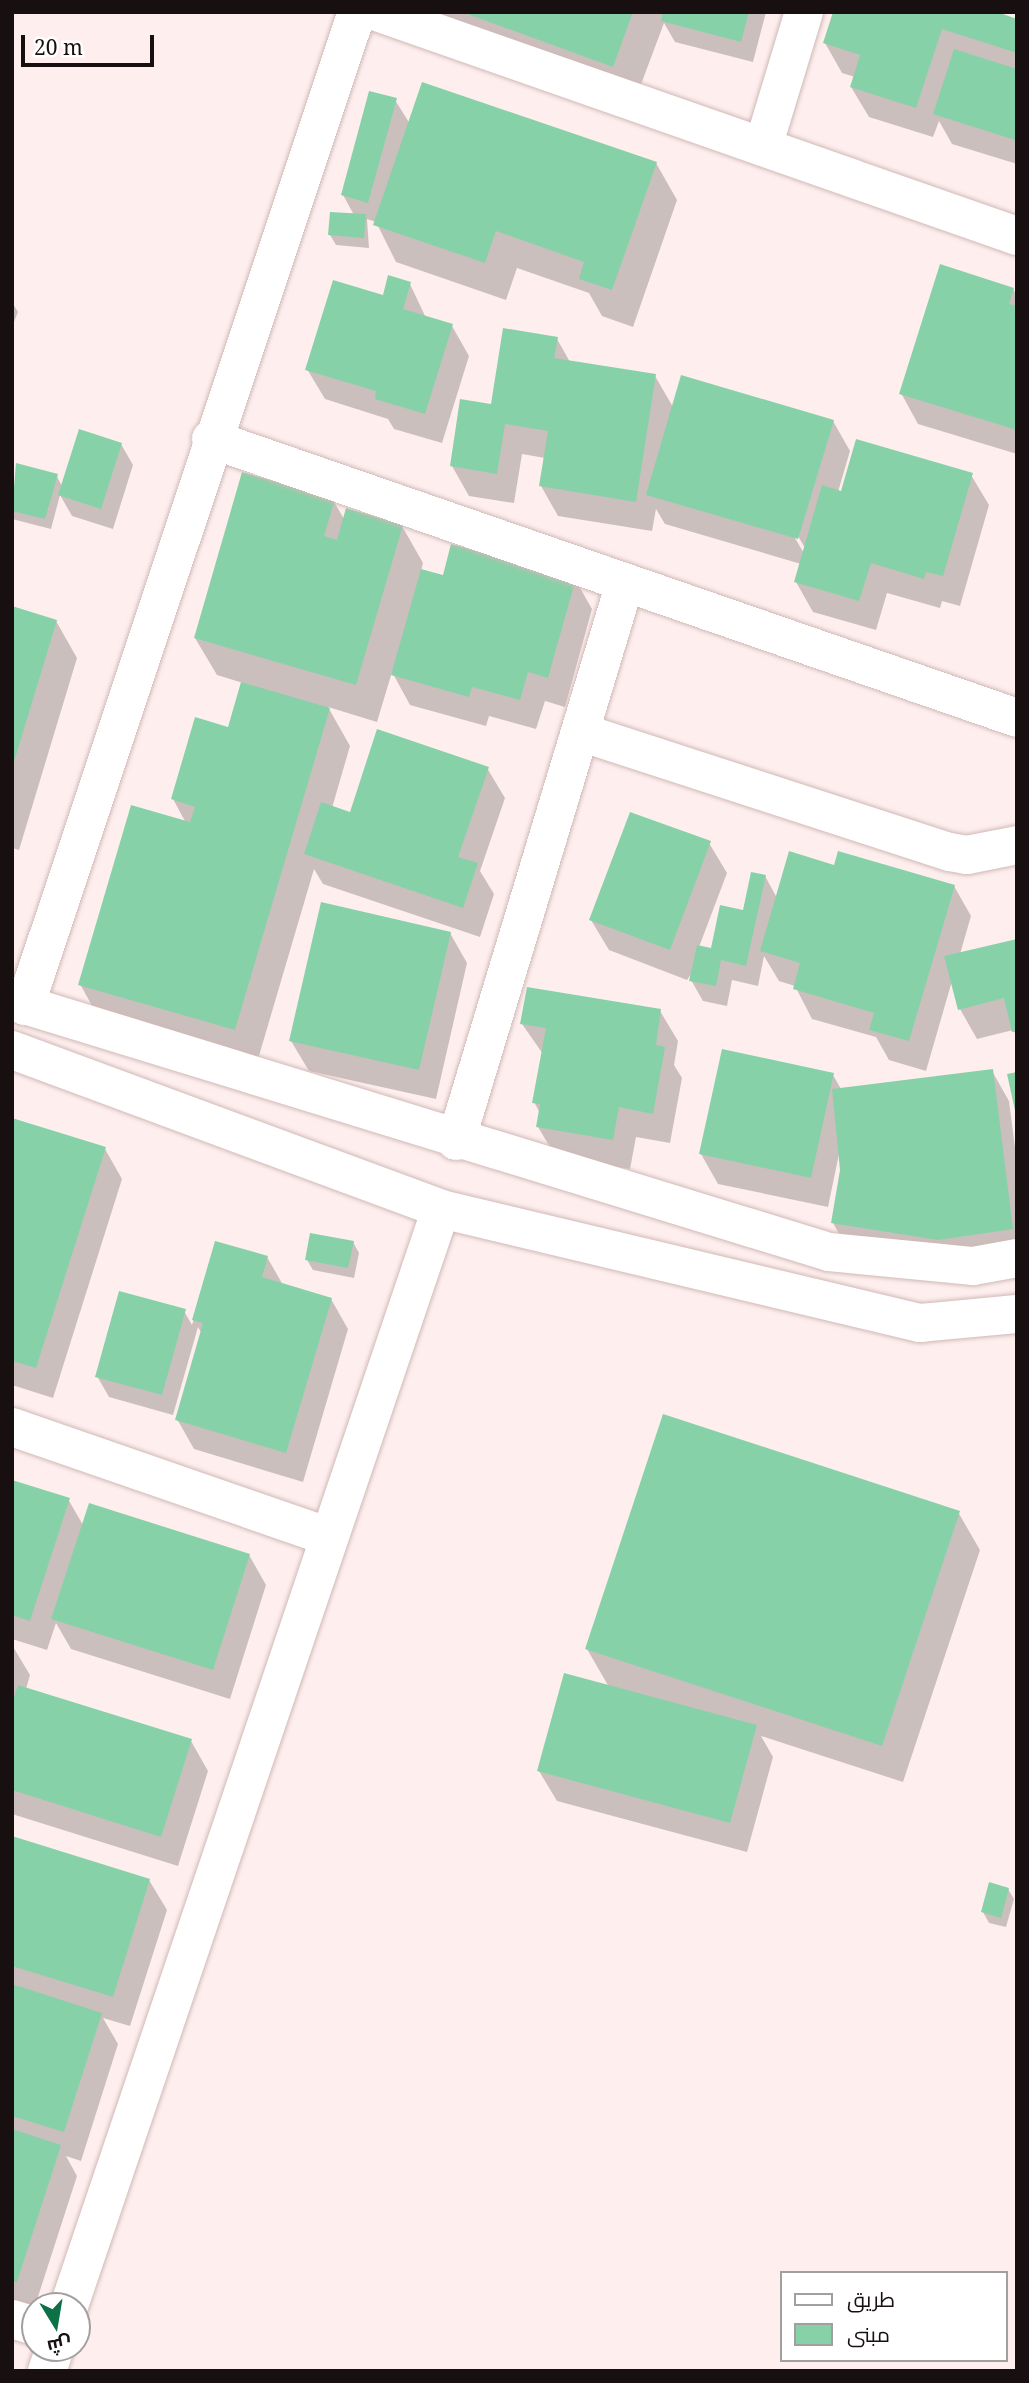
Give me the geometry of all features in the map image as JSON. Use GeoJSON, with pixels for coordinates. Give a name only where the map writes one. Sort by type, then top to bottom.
{"type":"FeatureCollection","features":[{"type":"Feature","properties":{"kind":"street"},"geometry":{"type":"LineString","coordinates":[[357,12],[19,1004],[456,1141],[830,1252],[973,1266],[1017,1258]]}},
{"type":"Feature","properties":{"kind":"street"},"geometry":{"type":"LineString","coordinates":[[377,12],[1017,236]]}},
{"type":"Feature","properties":{"kind":"street"},"geometry":{"type":"LineString","coordinates":[[763,147],[804,12]]}},
{"type":"Feature","properties":{"kind":"street"},"geometry":{"type":"LineString","coordinates":[[211,439],[1017,718]]}},
{"type":"Feature","properties":{"kind":"street"},"geometry":{"type":"LineString","coordinates":[[456,1141],[625,583]]}},
{"type":"Feature","properties":{"kind":"street"},"geometry":{"type":"LineString","coordinates":[[580,732],[950,852],[967,855],[1017,845]]}},
{"type":"Feature","properties":{"kind":"street"},"geometry":{"type":"LineString","coordinates":[[12,1050],[441,1209],[920,1323],[1017,1314]]}},
{"type":"Feature","properties":{"kind":"street"},"geometry":{"type":"LineString","coordinates":[[74,2292],[441,1209]]}},
{"type":"Feature","properties":{"kind":"street"},"geometry":{"type":"LineString","coordinates":[[12,1427],[328,1538]]}},
{"type":"Feature","properties":{"kind":"building"},"geometry":{"type":"Polygon","coordinates":[[[462,12],[633,12],[613,67],[462,12]]]}},
{"type":"Feature","properties":{"kind":"building"},"geometry":{"type":"Polygon","coordinates":[[[663,12],[749,12],[741,42],[661,21],[663,12]]]}},
{"type":"Feature","properties":{"kind":"building"},"geometry":{"type":"Polygon","coordinates":[[[833,12],[997,12],[1017,19],[1017,53],[942,29],[916,108],[850,87],[860,55],[823,43],[833,12]]]}},
{"type":"Feature","properties":{"kind":"building"},"geometry":{"type":"Polygon","coordinates":[[[954,49],[1017,69],[1015,140],[933,114],[954,49]]]}},
{"type":"Feature","properties":{"kind":"building"},"geometry":{"type":"Polygon","coordinates":[[[422,82],[657,162],[612,290],[579,279],[584,262],[496,231],[485,263],[373,225],[422,82]]]}},
{"type":"Feature","properties":{"kind":"building"},"geometry":{"type":"Polygon","coordinates":[[[369,91],[397,98],[368,203],[341,195],[369,91]]]}},
{"type":"Feature","properties":{"kind":"building"},"geometry":{"type":"Polygon","coordinates":[[[330,212],[366,214],[364,238],[328,235],[330,212]]]}},
{"type":"Feature","properties":{"kind":"building"},"geometry":{"type":"Polygon","coordinates":[[[940,264],[1014,288],[1009,304],[1017,306],[1017,430],[899,394],[940,264]]]}},
{"type":"Feature","properties":{"kind":"building"},"geometry":{"type":"Polygon","coordinates":[[[388,275],[411,282],[403,309],[453,324],[425,414],[375,399],[376,391],[305,370],[333,280],[383,295],[388,275]]]}},
{"type":"Feature","properties":{"kind":"building"},"geometry":{"type":"Polygon","coordinates":[[[503,328],[558,337],[554,358],[656,374],[636,502],[539,486],[548,431],[505,424],[497,474],[450,466],[460,399],[491,404],[503,328]]]}},
{"type":"Feature","properties":{"kind":"building"},"geometry":{"type":"Polygon","coordinates":[[[681,375],[834,420],[798,539],[646,495],[681,375]]]}},
{"type":"Feature","properties":{"kind":"building"},"geometry":{"type":"Polygon","coordinates":[[[79,429],[122,443],[101,509],[58,495],[79,429]]]}},
{"type":"Feature","properties":{"kind":"building"},"geometry":{"type":"Polygon","coordinates":[[[856,439],[973,473],[943,576],[926,572],[924,579],[871,563],[859,601],[794,582],[822,485],[841,491],[856,439]]]}},
{"type":"Feature","properties":{"kind":"building"},"geometry":{"type":"Polygon","coordinates":[[[16,463],[58,474],[45,519],[12,511],[16,463]]]}},
{"type":"Feature","properties":{"kind":"building"},"geometry":{"type":"Polygon","coordinates":[[[242,472],[335,499],[324,536],[337,540],[346,508],[403,525],[356,685],[194,638],[242,472]]]}},
{"type":"Feature","properties":{"kind":"building"},"geometry":{"type":"Polygon","coordinates":[[[451,544],[576,578],[548,678],[528,672],[520,700],[472,687],[469,697],[391,675],[421,569],[443,575],[451,544]]]}},
{"type":"Feature","properties":{"kind":"building"},"geometry":{"type":"Polygon","coordinates":[[[12,606],[57,620],[13,765],[12,765],[12,606]]]}},
{"type":"Feature","properties":{"kind":"building"},"geometry":{"type":"Polygon","coordinates":[[[241,682],[330,708],[235,1030],[78,985],[131,805],[190,822],[195,807],[171,799],[195,717],[228,727],[241,682]]]}},
{"type":"Feature","properties":{"kind":"building"},"geometry":{"type":"Polygon","coordinates":[[[377,729],[489,767],[458,857],[478,863],[463,908],[304,854],[321,802],[350,812],[377,729]]]}},
{"type":"Feature","properties":{"kind":"building"},"geometry":{"type":"Polygon","coordinates":[[[630,812],[711,841],[670,950],[589,920],[630,812]]]}},
{"type":"Feature","properties":{"kind":"building"},"geometry":{"type":"Polygon","coordinates":[[[789,851],[834,865],[838,851],[955,885],[909,1041],[869,1030],[874,1013],[793,989],[800,963],[760,951],[789,851]]]}},
{"type":"Feature","properties":{"kind":"building"},"geometry":{"type":"Polygon","coordinates":[[[751,872],[766,875],[746,966],[721,960],[716,986],[689,981],[697,945],[711,948],[720,905],[743,910],[751,872]]]}},
{"type":"Feature","properties":{"kind":"building"},"geometry":{"type":"Polygon","coordinates":[[[321,902],[451,932],[419,1070],[289,1041],[321,902]]]}},
{"type":"Feature","properties":{"kind":"building"},"geometry":{"type":"Polygon","coordinates":[[[1017,939],[1017,1031],[1012,1032],[1004,998],[958,1010],[944,956],[1017,939]]]}},
{"type":"Feature","properties":{"kind":"building"},"geometry":{"type":"Polygon","coordinates":[[[527,987],[661,1009],[656,1045],[665,1047],[653,1114],[619,1107],[613,1140],[536,1127],[540,1104],[532,1103],[546,1028],[520,1024],[527,987]]]}},
{"type":"Feature","properties":{"kind":"building"},"geometry":{"type":"Polygon","coordinates":[[[722,1049],[834,1073],[811,1178],[699,1154],[722,1049]]]}},
{"type":"Feature","properties":{"kind":"building"},"geometry":{"type":"Polygon","coordinates":[[[993,1069],[1013,1229],[938,1240],[831,1223],[840,1170],[832,1089],[993,1069]]]}},
{"type":"Feature","properties":{"kind":"building"},"geometry":{"type":"Polygon","coordinates":[[[1017,1072],[1017,1114],[1016,1115],[1007,1074],[1017,1072]]]}},
{"type":"Feature","properties":{"kind":"building"},"geometry":{"type":"Polygon","coordinates":[[[12,1118],[106,1147],[36,1368],[12,1361],[12,1118]]]}},
{"type":"Feature","properties":{"kind":"building"},"geometry":{"type":"Polygon","coordinates":[[[310,1233],[354,1241],[348,1268],[305,1260],[310,1233]]]}},
{"type":"Feature","properties":{"kind":"building"},"geometry":{"type":"Polygon","coordinates":[[[215,1241],[268,1256],[262,1277],[332,1298],[286,1453],[175,1420],[203,1323],[192,1320],[215,1241]]]}},
{"type":"Feature","properties":{"kind":"building"},"geometry":{"type":"Polygon","coordinates":[[[119,1291],[186,1309],[162,1395],[95,1377],[119,1291]]]}},
{"type":"Feature","properties":{"kind":"building"},"geometry":{"type":"Polygon","coordinates":[[[663,1414],[960,1511],[882,1746],[585,1649],[663,1414]]]}},
{"type":"Feature","properties":{"kind":"building"},"geometry":{"type":"Polygon","coordinates":[[[12,1480],[70,1498],[30,1621],[12,1615],[12,1480]]]}},
{"type":"Feature","properties":{"kind":"building"},"geometry":{"type":"Polygon","coordinates":[[[89,1503],[250,1554],[213,1670],[51,1619],[89,1503]]]}},
{"type":"Feature","properties":{"kind":"building"},"geometry":{"type":"Polygon","coordinates":[[[564,1673],[757,1725],[730,1823],[537,1771],[564,1673]]]}},
{"type":"Feature","properties":{"kind":"building"},"geometry":{"type":"Polygon","coordinates":[[[18,1685],[192,1739],[161,1837],[12,1790],[12,1703],[18,1685]]]}},
{"type":"Feature","properties":{"kind":"building"},"geometry":{"type":"Polygon","coordinates":[[[12,1836],[150,1879],[113,1997],[12,1966],[12,1836]]]}},
{"type":"Feature","properties":{"kind":"building"},"geometry":{"type":"Polygon","coordinates":[[[989,1882],[1009,1888],[1001,1918],[981,1912],[989,1882]]]}},
{"type":"Feature","properties":{"kind":"building"},"geometry":{"type":"Polygon","coordinates":[[[12,1984],[102,2013],[64,2132],[12,2116],[12,1984]]]}},
{"type":"Feature","properties":{"kind":"building"},"geometry":{"type":"Polygon","coordinates":[[[12,2129],[61,2145],[17,2282],[12,2281],[12,2129]]]}}]}
